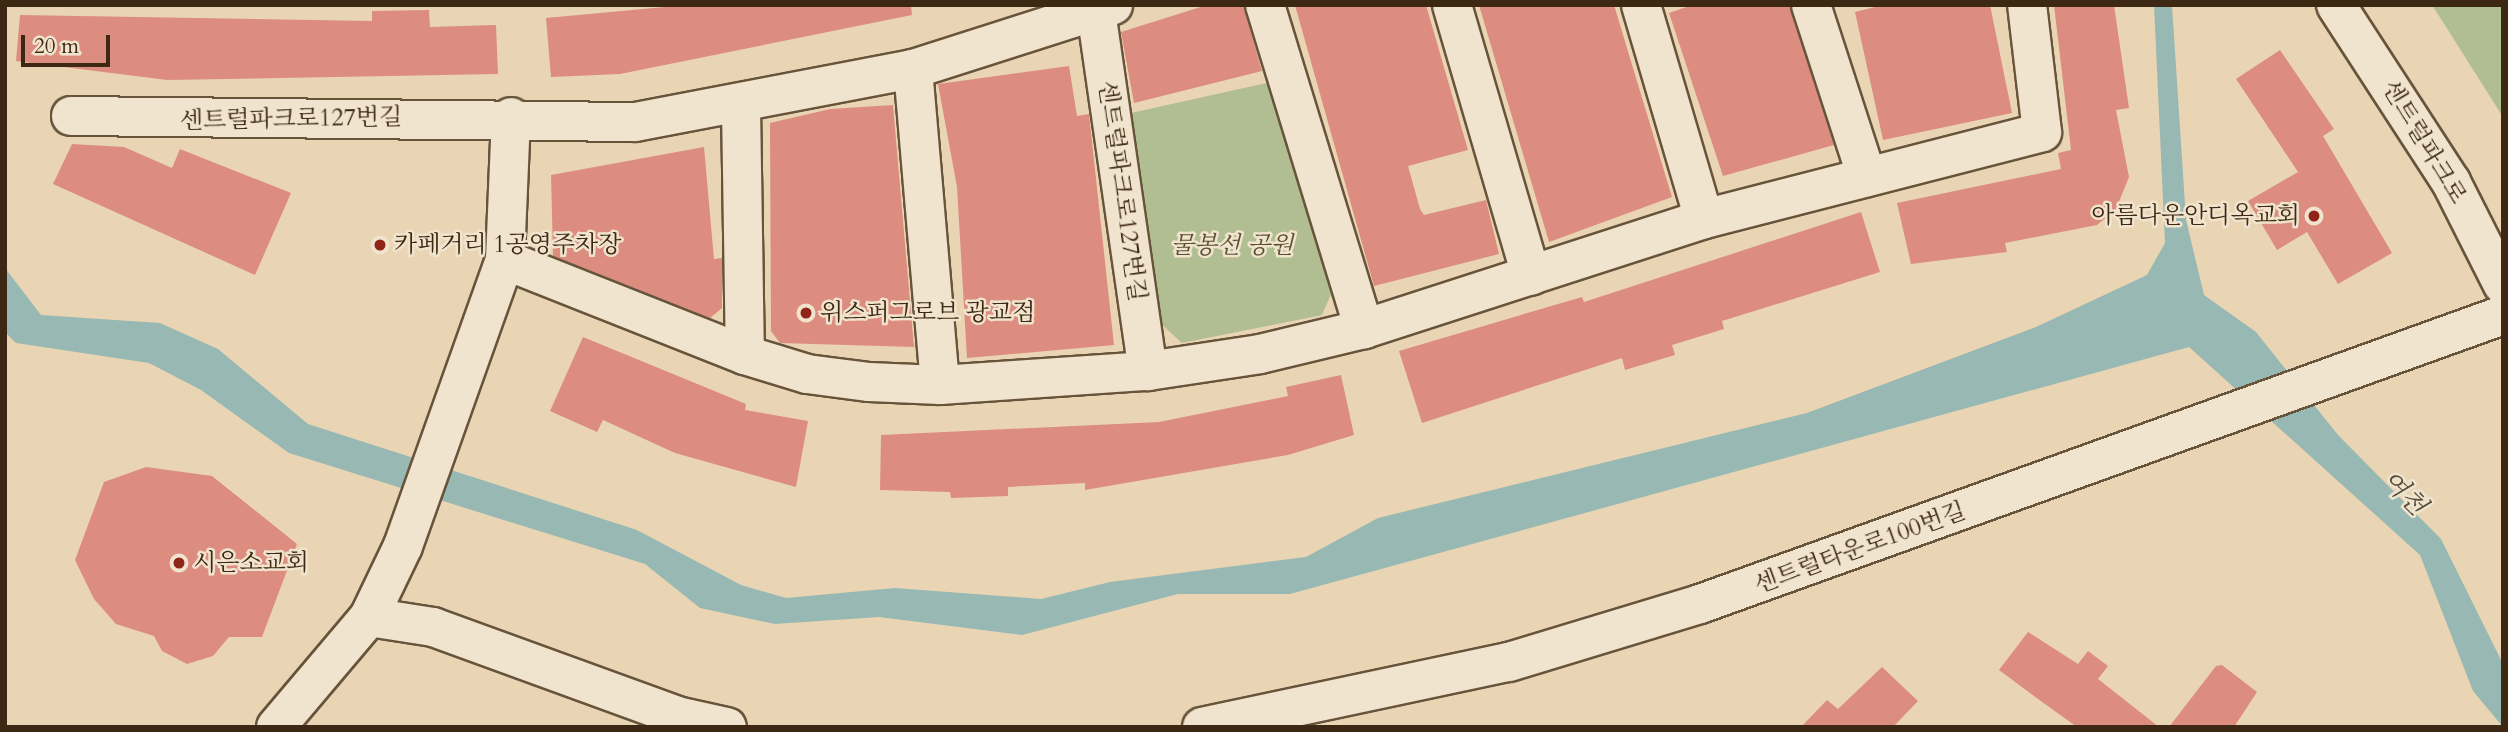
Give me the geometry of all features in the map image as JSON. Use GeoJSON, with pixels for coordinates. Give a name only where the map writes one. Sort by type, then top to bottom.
{"type":"FeatureCollection","features":[{"type":"Feature","properties":{"kind":"street"},"geometry":{"type":"LineString","coordinates":[[1265,5],[1364,329]]}},
{"type":"Feature","properties":{"kind":"street"},"geometry":{"type":"LineString","coordinates":[[1452,5],[1531,276]]}},
{"type":"Feature","properties":{"kind":"street"},"geometry":{"type":"LineString","coordinates":[[1641,5],[1704,219]]}},
{"type":"Feature","properties":{"kind":"street"},"geometry":{"type":"LineString","coordinates":[[1811,5],[1867,177]]}},
{"type":"Feature","properties":{"kind":"street"},"geometry":{"type":"LineString","coordinates":[[505,260],[746,355],[807,374],[940,386],[1148,371],[1261,354],[1364,329],[1704,219],[2042,132],[2027,5]]}},
{"type":"Feature","properties":{"kind":"street","name":"센트럴파크로"},"geometry":{"type":"LineString","coordinates":[[2336,5],[2451,183],[2503,285]]}},
{"type":"Feature","properties":{"kind":"street","name":"센트럴파크로127번길"},"geometry":{"type":"LineString","coordinates":[[71,116],[111,121],[511,117],[635,122],[741,106],[913,69],[1104,8],[1148,371]]}},
{"type":"Feature","properties":{"kind":"street"},"geometry":{"type":"LineString","coordinates":[[913,69],[940,386]]}},
{"type":"Feature","properties":{"kind":"street"},"geometry":{"type":"LineString","coordinates":[[741,106],[746,355]]}},
{"type":"Feature","properties":{"kind":"street"},"geometry":{"type":"LineString","coordinates":[[276,727],[369,617],[410,527],[505,260],[511,117]]}},
{"type":"Feature","properties":{"kind":"street","name":"센트럴타운로100번길"},"geometry":{"type":"LineString","coordinates":[[1202,727],[1352,700],[1609,633],[2130,452],[2503,315]]}},
{"type":"Feature","properties":{"kind":"street"},"geometry":{"type":"LineString","coordinates":[[369,617],[433,627],[677,716],[727,727]]}},
{"type":"Feature","properties":{"kind":"green space"},"geometry":{"type":"Polygon","coordinates":[[[2432,5],[2503,5],[2503,117],[2441,19],[2432,5]]]}},
{"type":"Feature","properties":{"kind":"green space","name":"물봉선 공원"},"geometry":{"type":"Polygon","coordinates":[[[1271,82],[1331,294],[1322,315],[1182,343],[1160,323],[1131,113],[1271,82]]]}},
{"type":"Feature","properties":{"kind":"water"},"geometry":{"type":"Polygon","coordinates":[[[2154,5],[2172,5],[2186,220],[2204,295],[2256,332],[2338,435],[2441,539],[2503,664],[2503,727],[2473,691],[2420,555],[2189,347],[1290,594],[1178,594],[1022,635],[879,617],[775,624],[700,608],[645,564],[289,453],[201,390],[149,363],[16,343],[5,332],[5,268],[41,315],[160,323],[218,349],[308,424],[637,530],[741,585],[786,598],[895,588],[1041,599],[1110,582],[1306,557],[1378,518],[1807,413],[2036,327],[2147,275],[2165,243],[2154,5]]]}},
{"type":"Feature","properties":{"kind":"building"},"geometry":{"type":"Polygon","coordinates":[[[686,5],[911,5],[912,15],[620,74],[551,77],[546,18],[686,5]]]}},
{"type":"Feature","properties":{"kind":"building"},"geometry":{"type":"Polygon","coordinates":[[[1207,5],[1243,5],[1262,71],[1134,103],[1121,32],[1207,5]]]}},
{"type":"Feature","properties":{"kind":"building"},"geometry":{"type":"Polygon","coordinates":[[[1295,5],[1426,5],[1468,150],[1408,166],[1420,209],[1424,215],[1486,200],[1499,254],[1374,286],[1295,5]]]}},
{"type":"Feature","properties":{"kind":"building"},"geometry":{"type":"Polygon","coordinates":[[[1479,5],[1614,5],[1672,197],[1549,242],[1479,5]]]}},
{"type":"Feature","properties":{"kind":"building"},"geometry":{"type":"Polygon","coordinates":[[[1692,5],[1789,5],[1834,145],[1723,176],[1669,13],[1692,5]]]}},
{"type":"Feature","properties":{"kind":"building"},"geometry":{"type":"Polygon","coordinates":[[[1883,5],[1990,5],[2012,113],[1883,140],[1855,12],[1883,5]]]}},
{"type":"Feature","properties":{"kind":"building"},"geometry":{"type":"Polygon","coordinates":[[[2054,5],[2114,5],[2129,108],[2116,110],[2129,177],[2116,209],[2097,225],[2005,243],[2007,252],[1911,264],[1897,203],[2061,169],[2058,153],[2071,150],[2054,5]]]}},
{"type":"Feature","properties":{"kind":"building"},"geometry":{"type":"Polygon","coordinates":[[[429,10],[430,27],[496,25],[498,74],[167,80],[16,61],[20,15],[372,21],[372,11],[429,10]]]}},
{"type":"Feature","properties":{"kind":"building","name":"아름다운안디옥교회"},"geometry":{"type":"Polygon","coordinates":[[[2280,50],[2334,129],[2323,136],[2392,253],[2338,284],[2307,232],[2277,250],[2248,201],[2298,172],[2236,79],[2280,50]]]}},
{"type":"Feature","properties":{"kind":"building"},"geometry":{"type":"Polygon","coordinates":[[[1069,66],[1077,116],[1089,114],[1114,345],[967,358],[957,187],[938,84],[1069,66]]]}},
{"type":"Feature","properties":{"kind":"building"},"geometry":{"type":"Polygon","coordinates":[[[893,105],[914,347],[780,343],[771,331],[770,123],[830,109],[893,105]]]}},
{"type":"Feature","properties":{"kind":"building"},"geometry":{"type":"Polygon","coordinates":[[[72,144],[124,147],[172,168],[180,149],[291,193],[255,275],[53,184],[72,144]]]}},
{"type":"Feature","properties":{"kind":"building"},"geometry":{"type":"Polygon","coordinates":[[[704,147],[714,259],[722,258],[722,308],[710,318],[553,256],[551,175],[704,147]]]}},
{"type":"Feature","properties":{"kind":"building"},"geometry":{"type":"Polygon","coordinates":[[[1861,212],[1880,272],[1722,321],[1724,329],[1672,345],[1675,355],[1625,370],[1622,358],[1422,423],[1399,351],[1582,297],[1584,302],[1861,212]]]}},
{"type":"Feature","properties":{"kind":"building"},"geometry":{"type":"Polygon","coordinates":[[[583,337],[746,404],[745,410],[808,421],[796,487],[675,453],[603,420],[597,432],[550,411],[583,337]]]}},
{"type":"Feature","properties":{"kind":"building"},"geometry":{"type":"Polygon","coordinates":[[[1341,375],[1354,435],[1288,455],[1085,490],[1085,483],[1008,487],[1008,496],[951,498],[950,492],[880,490],[881,435],[1159,422],[1288,396],[1286,387],[1341,375]]]}},
{"type":"Feature","properties":{"kind":"building","name":"시은소교회"},"geometry":{"type":"Polygon","coordinates":[[[146,467],[212,476],[297,544],[262,637],[229,637],[213,656],[187,664],[162,651],[154,636],[116,624],[94,599],[75,560],[104,482],[146,467]]]}},
{"type":"Feature","properties":{"kind":"building"},"geometry":{"type":"Polygon","coordinates":[[[2028,632],[2078,664],[2088,651],[2108,666],[2098,679],[2159,727],[2077,727],[2038,699],[1999,670],[2028,632]]]}},
{"type":"Feature","properties":{"kind":"building"},"geometry":{"type":"Polygon","coordinates":[[[2222,665],[2257,692],[2234,727],[2169,727],[2216,666],[2222,665]]]}},
{"type":"Feature","properties":{"kind":"building"},"geometry":{"type":"Polygon","coordinates":[[[1882,667],[1918,701],[1893,727],[1801,727],[1827,700],[1838,709],[1882,667]]]}},
{"type":"Feature","properties":{"kind":"place","name":"아름다운안디옥교회"},"geometry":{"type":"Point","coordinates":[2314,216]}},
{"type":"Feature","properties":{"kind":"place","name":"카페거리 1공영주차장"},"geometry":{"type":"Point","coordinates":[380,245]}},
{"type":"Feature","properties":{"kind":"place","name":"위스퍼그로브 광교점"},"geometry":{"type":"Point","coordinates":[806,313]}},
{"type":"Feature","properties":{"kind":"place","name":"시은소교회"},"geometry":{"type":"Point","coordinates":[179,563]}},
{"type":"Feature","properties":{"kind":"water label","name":"여천"},"geometry":{"type":"Point","coordinates":[2404,493]}}]}
